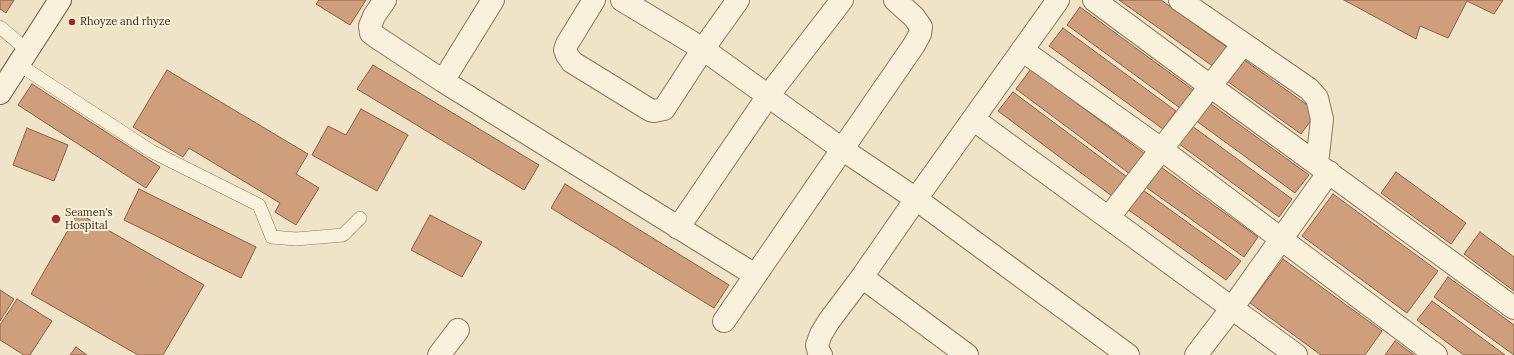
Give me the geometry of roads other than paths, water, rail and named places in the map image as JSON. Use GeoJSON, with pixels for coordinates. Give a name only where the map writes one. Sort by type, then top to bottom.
{"type":"FeatureCollection","features":[{"type":"Feature","properties":{"kind":"street"},"geometry":{"type":"LineString","coordinates":[[0,93],[60,0]]}},
{"type":"Feature","properties":{"kind":"street"},"geometry":{"type":"LineString","coordinates":[[384,0],[372,20],[370,26],[371,32],[443,82],[755,274]]}},
{"type":"Feature","properties":{"kind":"street"},"geometry":{"type":"LineString","coordinates":[[443,82],[493,0]]}},
{"type":"Feature","properties":{"kind":"street"},"geometry":{"type":"LineString","coordinates":[[594,0],[567,44],[565,50],[567,55],[572,62],[654,111],[664,109],[703,49],[738,0]]}},
{"type":"Feature","properties":{"kind":"street"},"geometry":{"type":"LineString","coordinates":[[622,0],[703,49],[842,149],[916,199],[1128,355]]}},
{"type":"Feature","properties":{"kind":"street"},"geometry":{"type":"LineString","coordinates":[[678,228],[768,96],[842,0]]}},
{"type":"Feature","properties":{"kind":"street"},"geometry":{"type":"LineString","coordinates":[[724,320],[914,45],[920,34],[921,27],[914,17],[895,0]]}},
{"type":"Feature","properties":{"kind":"street"},"geometry":{"type":"LineString","coordinates":[[821,355],[819,353],[818,345],[821,334],[1058,0]]}},
{"type":"Feature","properties":{"kind":"street"},"geometry":{"type":"LineString","coordinates":[[1094,0],[1514,308]]}},
{"type":"Feature","properties":{"kind":"street"},"geometry":{"type":"LineString","coordinates":[[1180,0],[1309,89],[1317,98],[1322,119],[1323,168],[1281,239],[1232,308],[1196,355]]}},
{"type":"Feature","properties":{"kind":"street"},"geometry":{"type":"LineString","coordinates":[[1109,217],[1243,44]]}},
{"type":"Feature","properties":{"kind":"street"},"geometry":{"type":"LineString","coordinates":[[1022,50],[1161,150],[1436,355]]}},
{"type":"Feature","properties":{"kind":"street"},"geometry":{"type":"LineString","coordinates":[[973,119],[1296,355]]}},
{"type":"Feature","properties":{"kind":"street"},"geometry":{"type":"LineString","coordinates":[[862,277],[967,355]]}},
{"type":"Feature","properties":{"kind":"street"},"geometry":{"type":"LineString","coordinates":[[439,355],[458,330]]}},
{"type":"Feature","properties":{"kind":"lane"},"geometry":{"type":"LineString","coordinates":[[0,27],[23,57],[151,151],[259,205],[272,237],[296,239],[343,235],[360,218]]}},
{"type":"Feature","properties":{"kind":"place","name":"Rhoyze and rhyze"},"geometry":{"type":"Point","coordinates":[72,22]}},
{"type":"Feature","properties":{"kind":"place","name":"Seamen's Hospital"},"geometry":{"type":"Point","coordinates":[56,219]}}]}
